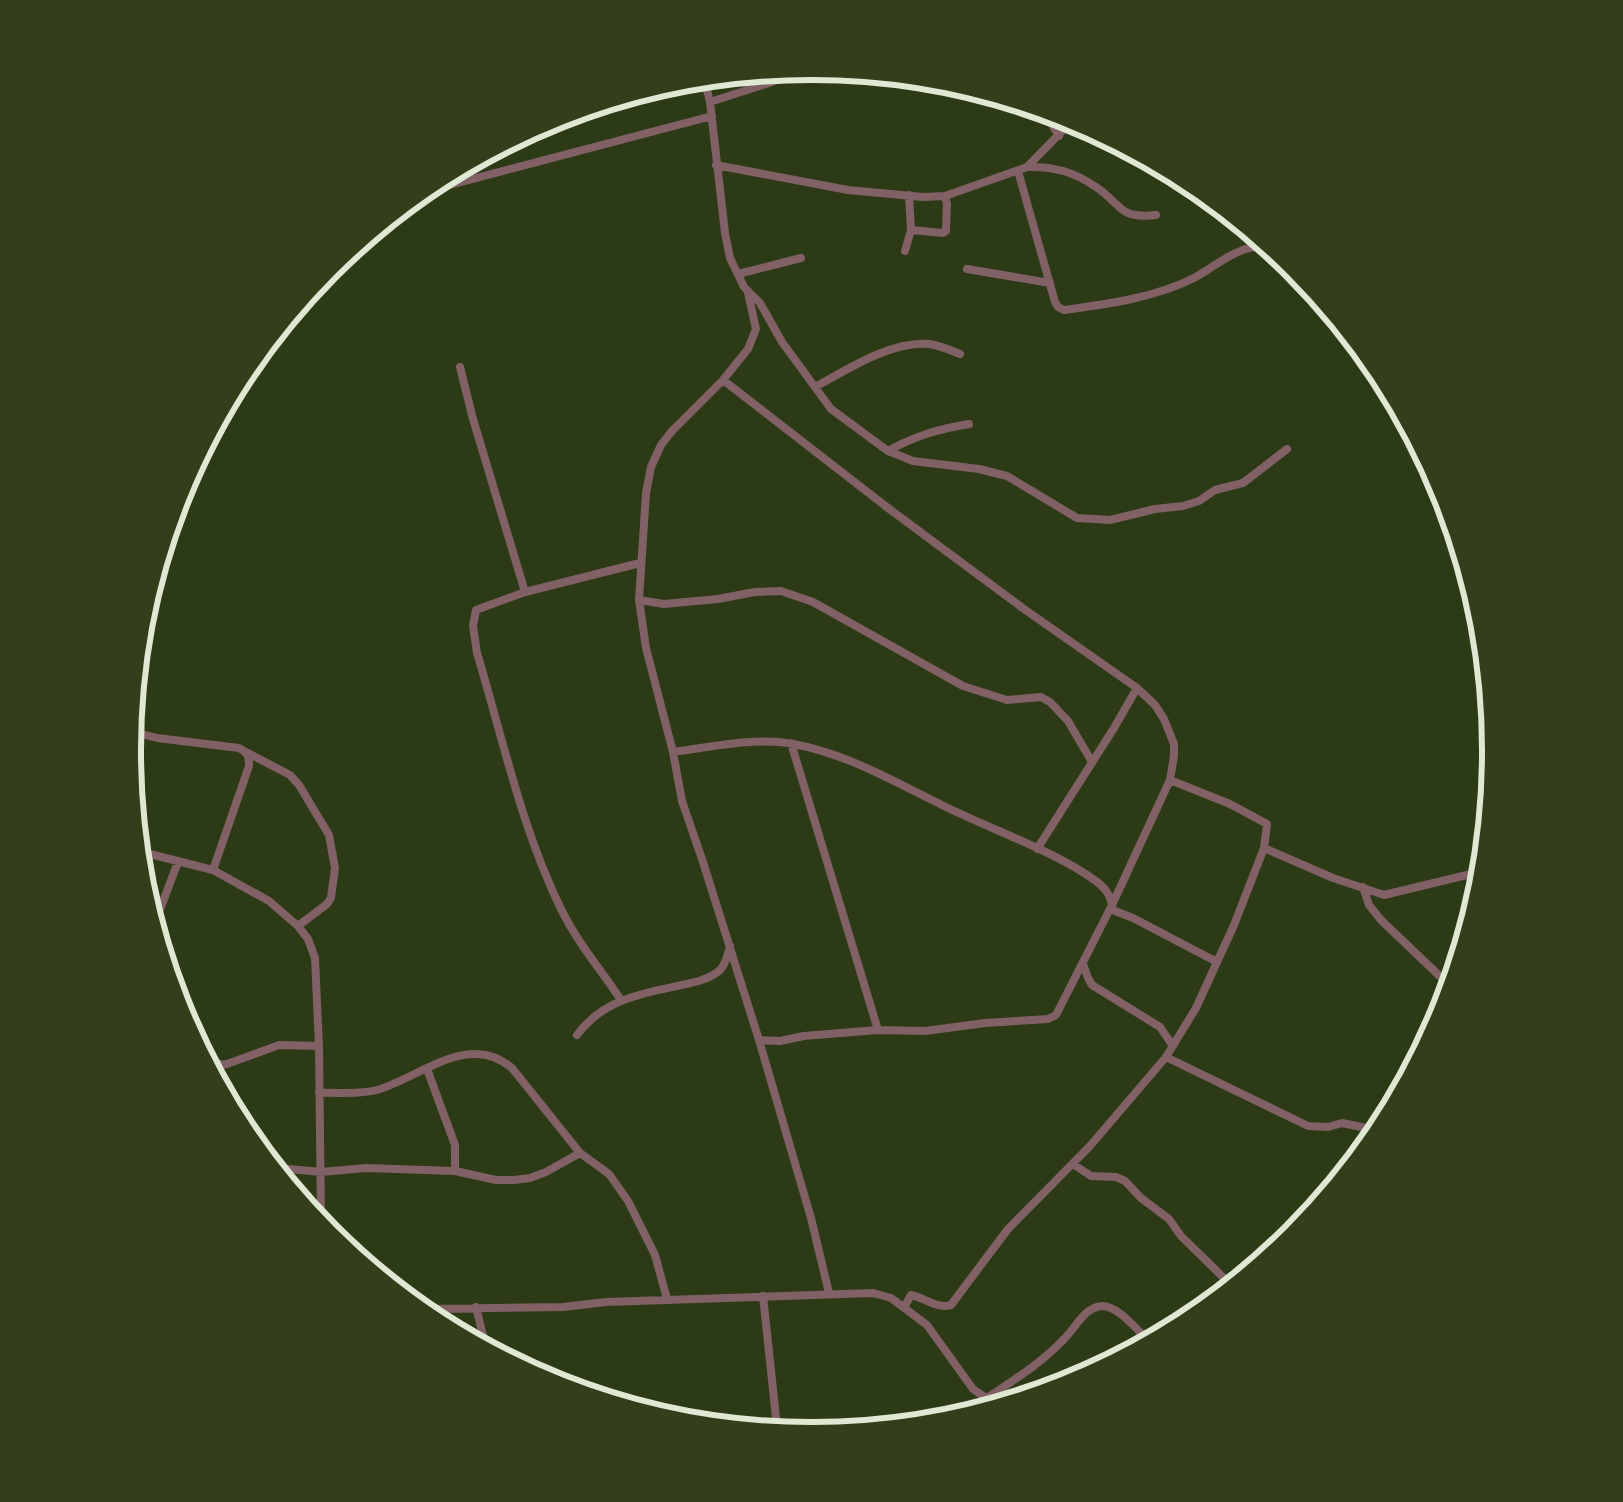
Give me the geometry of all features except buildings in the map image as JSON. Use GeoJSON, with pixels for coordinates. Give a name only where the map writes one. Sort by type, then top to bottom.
{"type":"FeatureCollection","features":[{"type":"Feature","properties":{"kind":"street"},"geometry":{"type":"LineString","coordinates":[[710,102],[774,81]]}},
{"type":"Feature","properties":{"kind":"street"},"geometry":{"type":"LineString","coordinates":[[707,89],[712,116],[725,233],[730,258],[748,293],[755,319],[754,335],[748,349],[723,380],[684,417],[660,445],[651,467],[646,493],[639,600],[652,673],[673,752],[684,807],[730,945],[759,1040],[810,1218],[829,1293]]}},
{"type":"Feature","properties":{"kind":"street"},"geometry":{"type":"LineString","coordinates":[[453,184],[712,116]]}},
{"type":"Feature","properties":{"kind":"street"},"geometry":{"type":"LineString","coordinates":[[1053,126],[1060,136]]}},
{"type":"Feature","properties":{"kind":"street"},"geometry":{"type":"LineString","coordinates":[[716,165],[848,190],[923,198],[945,196],[947,193],[1018,171],[1027,166],[1064,130]]}},
{"type":"Feature","properties":{"kind":"street"},"geometry":{"type":"LineString","coordinates":[[1027,166],[1063,170],[1098,188],[1126,214],[1140,216],[1156,215]]}},
{"type":"Feature","properties":{"kind":"street"},"geometry":{"type":"LineString","coordinates":[[1018,171],[1050,283],[1058,307],[1064,310],[1142,298],[1194,277],[1219,260],[1255,248]]}},
{"type":"Feature","properties":{"kind":"street"},"geometry":{"type":"LineString","coordinates":[[906,252],[911,230],[909,196]]}},
{"type":"Feature","properties":{"kind":"street"},"geometry":{"type":"LineString","coordinates":[[911,230],[943,233],[946,231],[947,204],[945,196]]}},
{"type":"Feature","properties":{"kind":"street"},"geometry":{"type":"LineString","coordinates":[[738,274],[801,258]]}},
{"type":"Feature","properties":{"kind":"street"},"geometry":{"type":"LineString","coordinates":[[966,269],[1050,283]]}},
{"type":"Feature","properties":{"kind":"street"},"geometry":{"type":"LineString","coordinates":[[748,293],[760,303],[782,342],[837,415],[888,451],[922,463],[979,469],[1007,476],[1077,518],[1110,520],[1156,509],[1183,506],[1198,501],[1223,487],[1243,484],[1287,449]]}},
{"type":"Feature","properties":{"kind":"street"},"geometry":{"type":"LineString","coordinates":[[815,387],[874,356],[916,344],[939,346],[960,354]]}},
{"type":"Feature","properties":{"kind":"street"},"geometry":{"type":"LineString","coordinates":[[460,367],[473,420],[526,592]]}},
{"type":"Feature","properties":{"kind":"street"},"geometry":{"type":"LineString","coordinates":[[723,380],[888,508],[1136,688],[1155,705],[1164,719],[1174,744],[1170,780],[1083,964],[1059,1011],[1048,1019],[985,1023],[925,1031],[878,1030],[804,1036],[780,1041],[759,1040]]}},
{"type":"Feature","properties":{"kind":"street"},"geometry":{"type":"LineString","coordinates":[[888,451],[912,438],[935,430],[969,424]]}},
{"type":"Feature","properties":{"kind":"street"},"geometry":{"type":"LineString","coordinates":[[622,1000],[576,936],[561,909],[524,822],[477,653],[473,626],[476,610],[526,592],[640,562]]}},
{"type":"Feature","properties":{"kind":"street"},"geometry":{"type":"LineString","coordinates":[[639,600],[664,604],[718,599],[755,592],[781,591],[813,602],[963,686],[1007,700],[1041,697],[1050,702],[1064,716],[1092,762]]}},
{"type":"Feature","properties":{"kind":"street"},"geometry":{"type":"LineString","coordinates":[[1037,849],[1136,688]]}},
{"type":"Feature","properties":{"kind":"street"},"geometry":{"type":"LineString","coordinates":[[141,734],[157,738],[226,746],[246,752],[290,775],[299,785],[329,835],[335,868],[333,892],[327,904],[298,926]]}},
{"type":"Feature","properties":{"kind":"street"},"geometry":{"type":"LineString","coordinates":[[673,752],[745,742],[791,743],[819,749],[898,782],[940,804],[1037,849],[1096,881],[1109,893],[1111,907]]}},
{"type":"Feature","properties":{"kind":"street"},"geometry":{"type":"LineString","coordinates":[[791,743],[878,1030]]}},
{"type":"Feature","properties":{"kind":"street"},"geometry":{"type":"LineString","coordinates":[[213,870],[249,766],[249,757],[246,752]]}},
{"type":"Feature","properties":{"kind":"street"},"geometry":{"type":"LineString","coordinates":[[905,1306],[911,1295],[923,1297],[941,1307],[951,1305],[1008,1229],[1072,1164],[1166,1057],[1196,1008],[1218,962],[1264,848],[1267,824],[1230,804],[1170,780]]}},
{"type":"Feature","properties":{"kind":"street"},"geometry":{"type":"LineString","coordinates":[[1264,848],[1334,878],[1384,895],[1471,874]]}},
{"type":"Feature","properties":{"kind":"street"},"geometry":{"type":"LineString","coordinates":[[148,854],[213,870],[269,901],[298,926],[308,939],[315,958],[319,1046],[321,1208]]}},
{"type":"Feature","properties":{"kind":"street"},"geometry":{"type":"LineString","coordinates":[[160,910],[178,862]]}},
{"type":"Feature","properties":{"kind":"street"},"geometry":{"type":"LineString","coordinates":[[1363,887],[1369,906],[1381,920],[1442,979]]}},
{"type":"Feature","properties":{"kind":"street"},"geometry":{"type":"LineString","coordinates":[[1111,907],[1218,962]]}},
{"type":"Feature","properties":{"kind":"street"},"geometry":{"type":"LineString","coordinates":[[577,1036],[595,1014],[622,1000],[696,982],[715,973],[724,964],[730,945]]}},
{"type":"Feature","properties":{"kind":"street"},"geometry":{"type":"LineString","coordinates":[[1083,964],[1092,985],[1160,1028],[1173,1046]]}},
{"type":"Feature","properties":{"kind":"street"},"geometry":{"type":"LineString","coordinates":[[218,1063],[227,1064],[286,1043],[319,1046]]}},
{"type":"Feature","properties":{"kind":"street"},"geometry":{"type":"LineString","coordinates":[[319,1093],[376,1090],[464,1053],[486,1054],[498,1058],[512,1068],[580,1152],[609,1174],[628,1201],[655,1255],[667,1299]]}},
{"type":"Feature","properties":{"kind":"street"},"geometry":{"type":"LineString","coordinates":[[1166,1057],[1308,1126],[1328,1127],[1342,1123],[1366,1128]]}},
{"type":"Feature","properties":{"kind":"street"},"geometry":{"type":"LineString","coordinates":[[427,1069],[455,1145],[455,1171]]}},
{"type":"Feature","properties":{"kind":"street"},"geometry":{"type":"LineString","coordinates":[[287,1169],[321,1172],[366,1168],[455,1171],[496,1180],[530,1178],[546,1172],[580,1152]]}},
{"type":"Feature","properties":{"kind":"street"},"geometry":{"type":"LineString","coordinates":[[1072,1164],[1091,1176],[1116,1177],[1125,1181],[1141,1198],[1169,1219],[1181,1236],[1225,1279]]}},
{"type":"Feature","properties":{"kind":"street"},"geometry":{"type":"LineString","coordinates":[[438,1308],[564,1307],[606,1302],[667,1299],[873,1292],[891,1298],[905,1306],[927,1325],[973,1389],[987,1398]]}},
{"type":"Feature","properties":{"kind":"street"},"geometry":{"type":"LineString","coordinates":[[763,1296],[776,1421]]}},
{"type":"Feature","properties":{"kind":"street"},"geometry":{"type":"LineString","coordinates":[[995,1396],[1065,1339],[1091,1309],[1100,1306],[1113,1308],[1142,1335]]}},
{"type":"Feature","properties":{"kind":"street"},"geometry":{"type":"LineString","coordinates":[[476,1307],[483,1336]]}}]}
